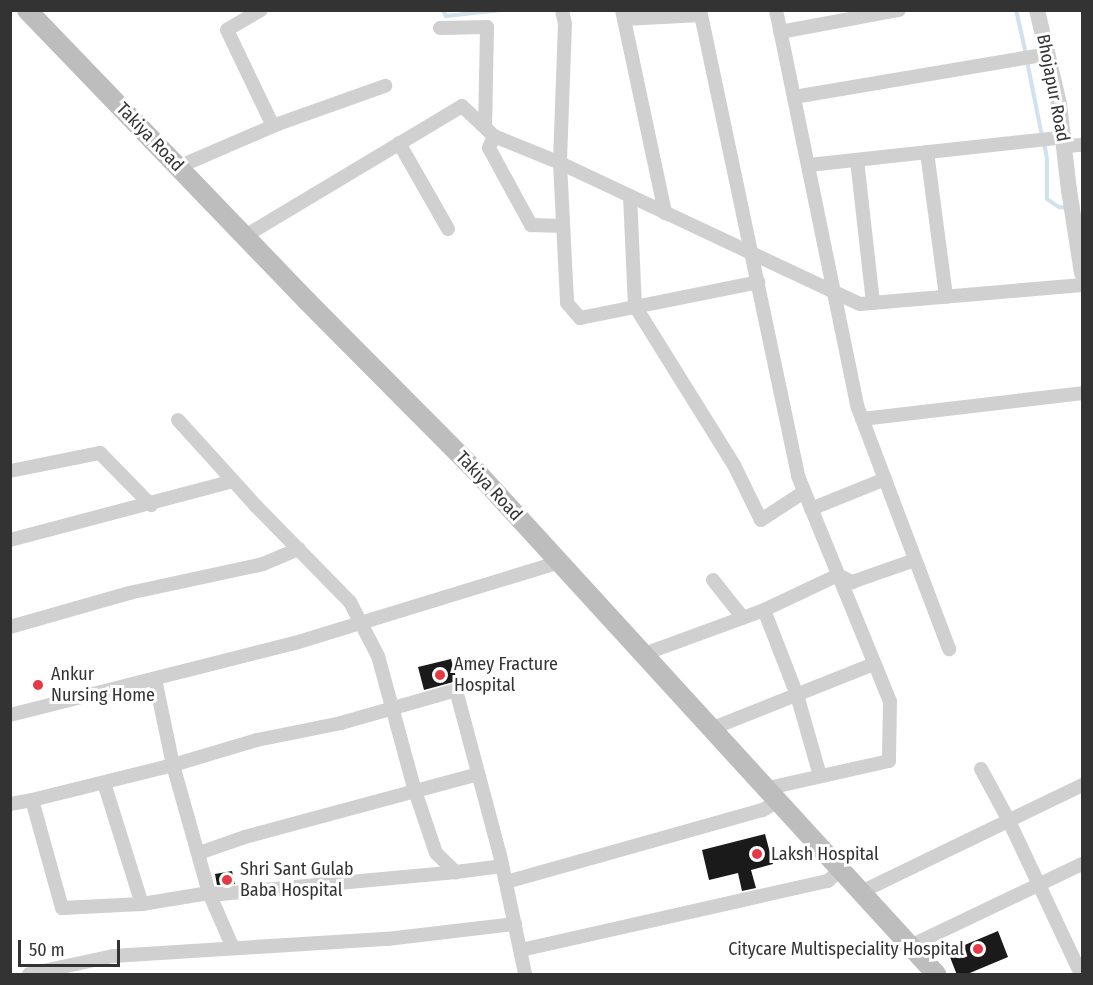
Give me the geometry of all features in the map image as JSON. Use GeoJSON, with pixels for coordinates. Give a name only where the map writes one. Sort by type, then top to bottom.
{"type":"FeatureCollection","features":[{"type":"Feature","properties":{"kind":"main road","name":"Takiya Road"},"geometry":{"type":"LineString","coordinates":[[27,10],[476,471],[936,975]]}},
{"type":"Feature","properties":{"kind":"street"},"geometry":{"type":"LineString","coordinates":[[261,10],[227,30],[273,126]]}},
{"type":"Feature","properties":{"kind":"street"},"geometry":{"type":"LineString","coordinates":[[562,10],[565,24],[560,163],[567,303],[580,318],[758,282]]}},
{"type":"Feature","properties":{"kind":"street"},"geometry":{"type":"LineString","coordinates":[[776,10],[862,419],[949,649]]}},
{"type":"Feature","properties":{"kind":"street"},"geometry":{"type":"LineString","coordinates":[[780,32],[899,10]]}},
{"type":"Feature","properties":{"kind":"street","name":"Bhojapur Road"},"geometry":{"type":"LineString","coordinates":[[1037,10],[1042,54],[1061,141],[1083,273]]}},
{"type":"Feature","properties":{"kind":"street"},"geometry":{"type":"LineString","coordinates":[[506,882],[763,810],[773,794],[820,776],[889,761],[890,701],[798,476],[701,13],[623,15],[665,213]]}},
{"type":"Feature","properties":{"kind":"street"},"geometry":{"type":"LineString","coordinates":[[440,28],[487,27],[489,148],[531,225],[563,226]]}},
{"type":"Feature","properties":{"kind":"street"},"geometry":{"type":"LineString","coordinates":[[794,97],[1042,54]]}},
{"type":"Feature","properties":{"kind":"street"},"geometry":{"type":"LineString","coordinates":[[178,166],[273,126],[385,86]]}},
{"type":"Feature","properties":{"kind":"street"},"geometry":{"type":"LineString","coordinates":[[245,236],[462,106],[489,132],[860,304],[1083,285]]}},
{"type":"Feature","properties":{"kind":"street"},"geometry":{"type":"LineString","coordinates":[[809,165],[1034,141],[1061,141],[1083,145]]}},
{"type":"Feature","properties":{"kind":"street"},"geometry":{"type":"LineString","coordinates":[[399,143],[448,229]]}},
{"type":"Feature","properties":{"kind":"street"},"geometry":{"type":"LineString","coordinates":[[927,152],[946,297]]}},
{"type":"Feature","properties":{"kind":"street"},"geometry":{"type":"LineString","coordinates":[[857,160],[873,303]]}},
{"type":"Feature","properties":{"kind":"street"},"geometry":{"type":"LineString","coordinates":[[630,196],[635,306],[734,465],[761,520],[804,492]]}},
{"type":"Feature","properties":{"kind":"street"},"geometry":{"type":"LineString","coordinates":[[862,419],[1083,393]]}},
{"type":"Feature","properties":{"kind":"street"},"geometry":{"type":"LineString","coordinates":[[178,420],[350,602],[378,656],[415,791],[436,853],[456,873]]}},
{"type":"Feature","properties":{"kind":"street"},"geometry":{"type":"LineString","coordinates":[[10,471],[100,453],[151,504]]}},
{"type":"Feature","properties":{"kind":"street"},"geometry":{"type":"LineString","coordinates":[[811,509],[885,479]]}},
{"type":"Feature","properties":{"kind":"street"},"geometry":{"type":"LineString","coordinates":[[10,540],[151,504],[233,480]]}},
{"type":"Feature","properties":{"kind":"street"},"geometry":{"type":"LineString","coordinates":[[10,627],[129,593],[262,564],[299,549]]}},
{"type":"Feature","properties":{"kind":"street"},"geometry":{"type":"LineString","coordinates":[[838,575],[852,582],[915,560]]}},
{"type":"Feature","properties":{"kind":"street"},"geometry":{"type":"LineString","coordinates":[[10,716],[361,623],[560,562]]}},
{"type":"Feature","properties":{"kind":"street"},"geometry":{"type":"LineString","coordinates":[[644,654],[764,610],[838,575]]}},
{"type":"Feature","properties":{"kind":"street"},"geometry":{"type":"LineString","coordinates":[[713,580],[743,618]]}},
{"type":"Feature","properties":{"kind":"street"},"geometry":{"type":"LineString","coordinates":[[764,610],[797,695],[820,776]]}},
{"type":"Feature","properties":{"kind":"street"},"geometry":{"type":"LineString","coordinates":[[713,728],[874,664]]}},
{"type":"Feature","properties":{"kind":"street"},"geometry":{"type":"LineString","coordinates":[[155,679],[173,765],[200,853],[209,893],[233,948]]}},
{"type":"Feature","properties":{"kind":"street"},"geometry":{"type":"LineString","coordinates":[[10,804],[104,783],[257,740],[341,723],[456,690],[506,882],[525,975]]}},
{"type":"Feature","properties":{"kind":"street"},"geometry":{"type":"LineString","coordinates":[[981,769],[1008,819],[1081,975]]}},
{"type":"Feature","properties":{"kind":"street"},"geometry":{"type":"LineString","coordinates":[[200,853],[244,837],[478,774]]}},
{"type":"Feature","properties":{"kind":"street"},"geometry":{"type":"LineString","coordinates":[[104,783],[142,903]]}},
{"type":"Feature","properties":{"kind":"street"},"geometry":{"type":"LineString","coordinates":[[861,892],[1008,819],[1083,785]]}},
{"type":"Feature","properties":{"kind":"street"},"geometry":{"type":"LineString","coordinates":[[32,800],[63,908],[142,903],[209,893],[220,894],[456,873],[502,866]]}},
{"type":"Feature","properties":{"kind":"street"},"geometry":{"type":"LineString","coordinates":[[910,946],[1083,864]]}},
{"type":"Feature","properties":{"kind":"street"},"geometry":{"type":"LineString","coordinates":[[521,950],[828,882],[841,869]]}},
{"type":"Feature","properties":{"kind":"street"},"geometry":{"type":"LineString","coordinates":[[29,975],[113,956],[387,939],[515,924]]}},
{"type":"Feature","properties":{"kind":"building"},"geometry":{"type":"Polygon","coordinates":[[[451,659],[457,681],[424,690],[418,667],[451,659]]]}},
{"type":"Feature","properties":{"kind":"building"},"geometry":{"type":"Polygon","coordinates":[[[765,834],[773,864],[751,870],[756,888],[742,891],[738,873],[709,880],[702,850],[765,834]]]}},
{"type":"Feature","properties":{"kind":"building"},"geometry":{"type":"Polygon","coordinates":[[[232,871],[235,884],[217,885],[215,874],[232,871]]]}},
{"type":"Feature","properties":{"kind":"building"},"geometry":{"type":"Polygon","coordinates":[[[998,931],[1008,957],[965,975],[957,975],[948,952],[998,931]]]}},
{"type":"Feature","properties":{"kind":"waterway"},"geometry":{"type":"LineString","coordinates":[[443,10],[446,16],[502,10]]}},
{"type":"Feature","properties":{"kind":"waterway"},"geometry":{"type":"LineString","coordinates":[[1016,10],[1026,54]]}},
{"type":"Feature","properties":{"kind":"waterway"},"geometry":{"type":"LineString","coordinates":[[1027,61],[1042,136]]}},
{"type":"Feature","properties":{"kind":"waterway"},"geometry":{"type":"LineString","coordinates":[[1044,143],[1047,159],[1047,199],[1059,207],[1068,208]]}},
{"type":"Feature","properties":{"kind":"place","name":"Amey Fracture Hospital"},"geometry":{"type":"Point","coordinates":[440,675]}},
{"type":"Feature","properties":{"kind":"place","name":"Ankur Nursing Home"},"geometry":{"type":"Point","coordinates":[38,685]}},
{"type":"Feature","properties":{"kind":"place","name":"Laksh Hospital"},"geometry":{"type":"Point","coordinates":[757,854]}},
{"type":"Feature","properties":{"kind":"place","name":"Shri Sant Gulab Baba Hospital"},"geometry":{"type":"Point","coordinates":[227,880]}},
{"type":"Feature","properties":{"kind":"place","name":"Citycare Multispeciality Hospital"},"geometry":{"type":"Point","coordinates":[978,949]}}]}
